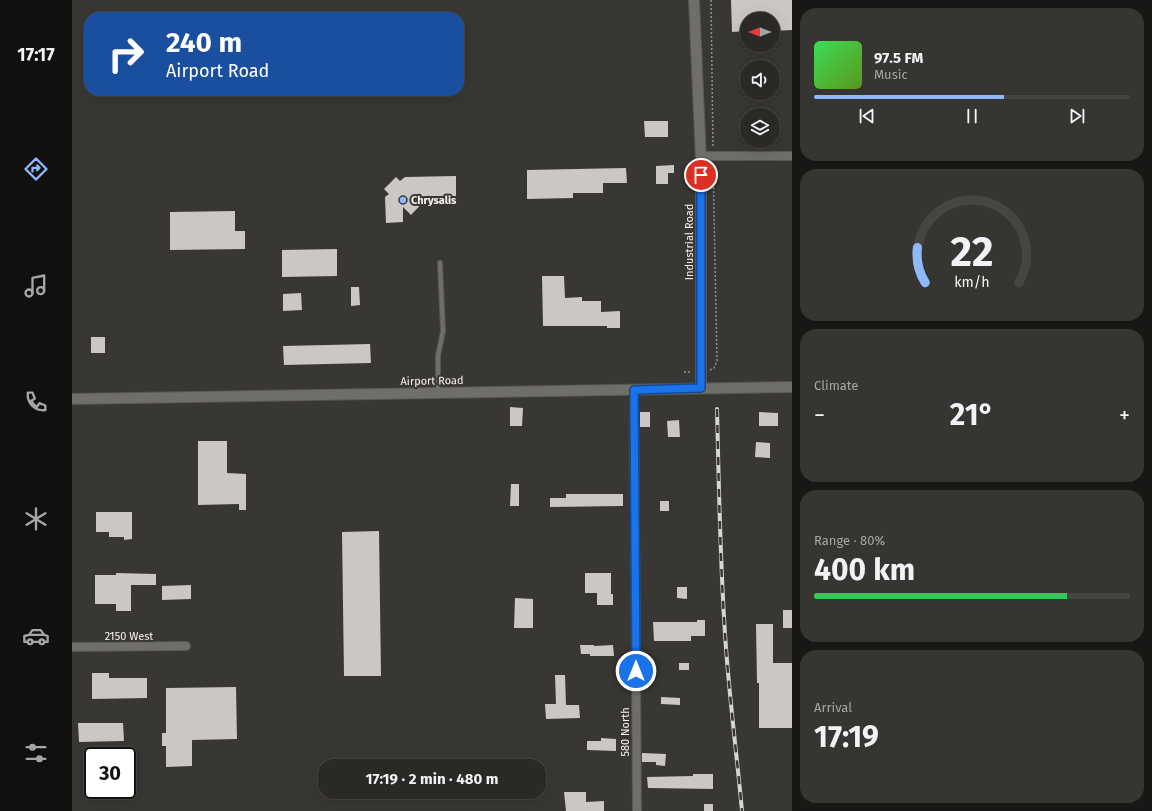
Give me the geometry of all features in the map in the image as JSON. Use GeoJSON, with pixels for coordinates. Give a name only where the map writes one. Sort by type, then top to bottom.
{"type":"FeatureCollection","features":[{"type":"Feature","properties":{"kind":"street","name":"Industrial Road"},"geometry":{"type":"LineString","coordinates":[[694,0],[701,156],[701,388]]}},
{"type":"Feature","properties":{"kind":"street"},"geometry":{"type":"LineString","coordinates":[[701,156],[792,156]]}},
{"type":"Feature","properties":{"kind":"street","name":"Airport Road"},"geometry":{"type":"LineString","coordinates":[[72,399],[792,387]]}},
{"type":"Feature","properties":{"kind":"street","name":"580 North"},"geometry":{"type":"LineString","coordinates":[[634,390],[637,811]]}},
{"type":"Feature","properties":{"kind":"street","name":"2150 West"},"geometry":{"type":"LineString","coordinates":[[72,647],[186,646]]}},
{"type":"Feature","properties":{"kind":"lane"},"geometry":{"type":"LineString","coordinates":[[438,393],[438,356],[443,331],[440,263]]}},
{"type":"Feature","properties":{"kind":"path"},"geometry":{"type":"LineString","coordinates":[[711,0],[713,148]]}},
{"type":"Feature","properties":{"kind":"path"},"geometry":{"type":"LineString","coordinates":[[684,372],[712,370],[717,362],[714,165]]}},
{"type":"Feature","properties":{"kind":"building"},"geometry":{"type":"Polygon","coordinates":[[[731,0],[792,0],[792,30],[780,31],[780,12],[740,12],[740,31],[732,32],[731,0]]]}},
{"type":"Feature","properties":{"kind":"building"},"geometry":{"type":"Polygon","coordinates":[[[644,121],[668,121],[668,137],[645,137],[644,121]]]}},
{"type":"Feature","properties":{"kind":"building"},"geometry":{"type":"Polygon","coordinates":[[[674,165],[674,173],[668,173],[668,184],[656,184],[656,166],[674,165]]]}},
{"type":"Feature","properties":{"kind":"building"},"geometry":{"type":"Polygon","coordinates":[[[626,168],[627,183],[603,183],[603,193],[573,193],[573,198],[527,199],[527,170],[626,168]]]}},
{"type":"Feature","properties":{"kind":"building","name":"Chrysalis"},"geometry":{"type":"Polygon","coordinates":[[[456,176],[456,196],[429,196],[411,215],[403,207],[403,222],[386,223],[385,197],[389,194],[384,189],[396,177],[400,181],[405,177],[456,176]]]}},
{"type":"Feature","properties":{"kind":"building"},"geometry":{"type":"Polygon","coordinates":[[[235,211],[235,231],[245,231],[245,249],[170,250],[170,212],[235,211]]]}},
{"type":"Feature","properties":{"kind":"building"},"geometry":{"type":"Polygon","coordinates":[[[337,249],[337,276],[282,277],[282,250],[337,249]]]}},
{"type":"Feature","properties":{"kind":"building"},"geometry":{"type":"Polygon","coordinates":[[[542,276],[564,276],[565,298],[582,297],[582,301],[601,301],[601,312],[620,311],[620,328],[607,328],[607,326],[543,326],[542,276]]]}},
{"type":"Feature","properties":{"kind":"building"},"geometry":{"type":"Polygon","coordinates":[[[351,287],[359,287],[360,305],[351,306],[351,287]]]}},
{"type":"Feature","properties":{"kind":"building"},"geometry":{"type":"Polygon","coordinates":[[[301,293],[302,310],[283,311],[283,294],[301,293]]]}},
{"type":"Feature","properties":{"kind":"building"},"geometry":{"type":"Polygon","coordinates":[[[91,337],[105,337],[105,353],[91,353],[91,337]]]}},
{"type":"Feature","properties":{"kind":"building"},"geometry":{"type":"Polygon","coordinates":[[[370,344],[371,363],[284,365],[283,346],[370,344]]]}},
{"type":"Feature","properties":{"kind":"building"},"geometry":{"type":"Polygon","coordinates":[[[510,407],[523,408],[522,426],[510,426],[510,407]]]}},
{"type":"Feature","properties":{"kind":"building"},"geometry":{"type":"Polygon","coordinates":[[[640,412],[650,412],[650,427],[640,427],[640,412]]]}},
{"type":"Feature","properties":{"kind":"building"},"geometry":{"type":"Polygon","coordinates":[[[759,412],[778,413],[778,426],[759,426],[759,412]]]}},
{"type":"Feature","properties":{"kind":"building"},"geometry":{"type":"Polygon","coordinates":[[[679,420],[680,437],[668,437],[667,421],[679,420]]]}},
{"type":"Feature","properties":{"kind":"building"},"geometry":{"type":"Polygon","coordinates":[[[198,441],[227,441],[227,473],[246,474],[246,510],[239,510],[239,504],[198,505],[198,441]]]}},
{"type":"Feature","properties":{"kind":"building"},"geometry":{"type":"Polygon","coordinates":[[[756,442],[770,443],[770,458],[755,457],[756,442]]]}},
{"type":"Feature","properties":{"kind":"building"},"geometry":{"type":"Polygon","coordinates":[[[511,484],[519,484],[519,506],[510,506],[511,484]]]}},
{"type":"Feature","properties":{"kind":"building"},"geometry":{"type":"Polygon","coordinates":[[[566,494],[623,494],[623,506],[550,507],[550,498],[566,498],[566,494]]]}},
{"type":"Feature","properties":{"kind":"building"},"geometry":{"type":"Polygon","coordinates":[[[660,501],[669,501],[669,511],[660,511],[660,501]]]}},
{"type":"Feature","properties":{"kind":"building"},"geometry":{"type":"Polygon","coordinates":[[[96,512],[132,512],[132,539],[124,540],[124,537],[109,537],[109,532],[96,532],[96,512]]]}},
{"type":"Feature","properties":{"kind":"building"},"geometry":{"type":"Polygon","coordinates":[[[379,531],[381,676],[344,676],[342,532],[379,531]]]}},
{"type":"Feature","properties":{"kind":"building"},"geometry":{"type":"Polygon","coordinates":[[[116,573],[156,574],[156,585],[131,585],[131,611],[116,611],[116,604],[95,604],[95,575],[116,575],[116,573]]]}},
{"type":"Feature","properties":{"kind":"building"},"geometry":{"type":"Polygon","coordinates":[[[585,573],[611,573],[611,594],[613,594],[613,605],[597,605],[597,593],[585,593],[585,573]]]}},
{"type":"Feature","properties":{"kind":"building"},"geometry":{"type":"Polygon","coordinates":[[[191,585],[191,599],[162,600],[162,586],[191,585]]]}},
{"type":"Feature","properties":{"kind":"building"},"geometry":{"type":"Polygon","coordinates":[[[677,587],[687,587],[687,599],[677,598],[677,587]]]}},
{"type":"Feature","properties":{"kind":"building"},"geometry":{"type":"Polygon","coordinates":[[[515,598],[533,599],[533,628],[514,628],[515,598]]]}},
{"type":"Feature","properties":{"kind":"building"},"geometry":{"type":"Polygon","coordinates":[[[783,610],[792,610],[792,628],[783,628],[783,610]]]}},
{"type":"Feature","properties":{"kind":"building"},"geometry":{"type":"Polygon","coordinates":[[[697,620],[705,620],[705,636],[691,636],[691,641],[654,641],[653,622],[697,622],[697,620]]]}},
{"type":"Feature","properties":{"kind":"building"},"geometry":{"type":"Polygon","coordinates":[[[756,624],[773,624],[773,663],[792,663],[792,728],[759,728],[759,683],[757,683],[756,624]]]}},
{"type":"Feature","properties":{"kind":"building"},"geometry":{"type":"Polygon","coordinates":[[[580,645],[613,645],[614,656],[590,656],[590,654],[581,654],[580,645]]]}},
{"type":"Feature","properties":{"kind":"building"},"geometry":{"type":"Polygon","coordinates":[[[679,663],[689,663],[689,670],[679,670],[679,663]]]}},
{"type":"Feature","properties":{"kind":"building"},"geometry":{"type":"Polygon","coordinates":[[[92,673],[109,673],[109,678],[147,678],[147,698],[92,699],[92,673]]]}},
{"type":"Feature","properties":{"kind":"building"},"geometry":{"type":"Polygon","coordinates":[[[555,675],[565,675],[566,705],[579,705],[580,718],[546,719],[545,704],[556,704],[555,675]]]}},
{"type":"Feature","properties":{"kind":"building"},"geometry":{"type":"Polygon","coordinates":[[[236,687],[237,739],[192,740],[192,766],[166,767],[166,746],[162,746],[162,733],[166,733],[166,688],[236,687]]]}},
{"type":"Feature","properties":{"kind":"building"},"geometry":{"type":"Polygon","coordinates":[[[661,697],[680,698],[680,705],[661,704],[661,697]]]}},
{"type":"Feature","properties":{"kind":"building"},"geometry":{"type":"Polygon","coordinates":[[[78,723],[123,723],[124,741],[79,742],[78,723]]]}},
{"type":"Feature","properties":{"kind":"building"},"geometry":{"type":"Polygon","coordinates":[[[601,738],[616,739],[616,751],[587,750],[587,741],[601,741],[601,738]]]}},
{"type":"Feature","properties":{"kind":"building"},"geometry":{"type":"Polygon","coordinates":[[[642,753],[666,754],[665,766],[656,765],[656,762],[642,762],[642,753]]]}},
{"type":"Feature","properties":{"kind":"building"},"geometry":{"type":"Polygon","coordinates":[[[693,774],[713,774],[713,789],[648,788],[647,777],[693,776],[693,774]]]}},
{"type":"Feature","properties":{"kind":"building"},"geometry":{"type":"Polygon","coordinates":[[[564,792],[586,792],[586,802],[604,801],[604,811],[566,811],[564,792]]]}},
{"type":"Feature","properties":{"kind":"building"},"geometry":{"type":"Polygon","coordinates":[[[704,804],[713,804],[713,811],[704,811],[704,804]]]}},
{"type":"Feature","properties":{"kind":"railway"},"geometry":{"type":"LineString","coordinates":[[717,409],[722,589],[729,689],[742,811]]}},
{"type":"Feature","properties":{"kind":"place","name":"Chrysalis"},"geometry":{"type":"Point","coordinates":[403,200]}},
{"type":"Feature","properties":{"kind":"route"},"geometry":{"type":"LineString","coordinates":[[636,671],[634,390],[701,388],[701,175]]}}]}
